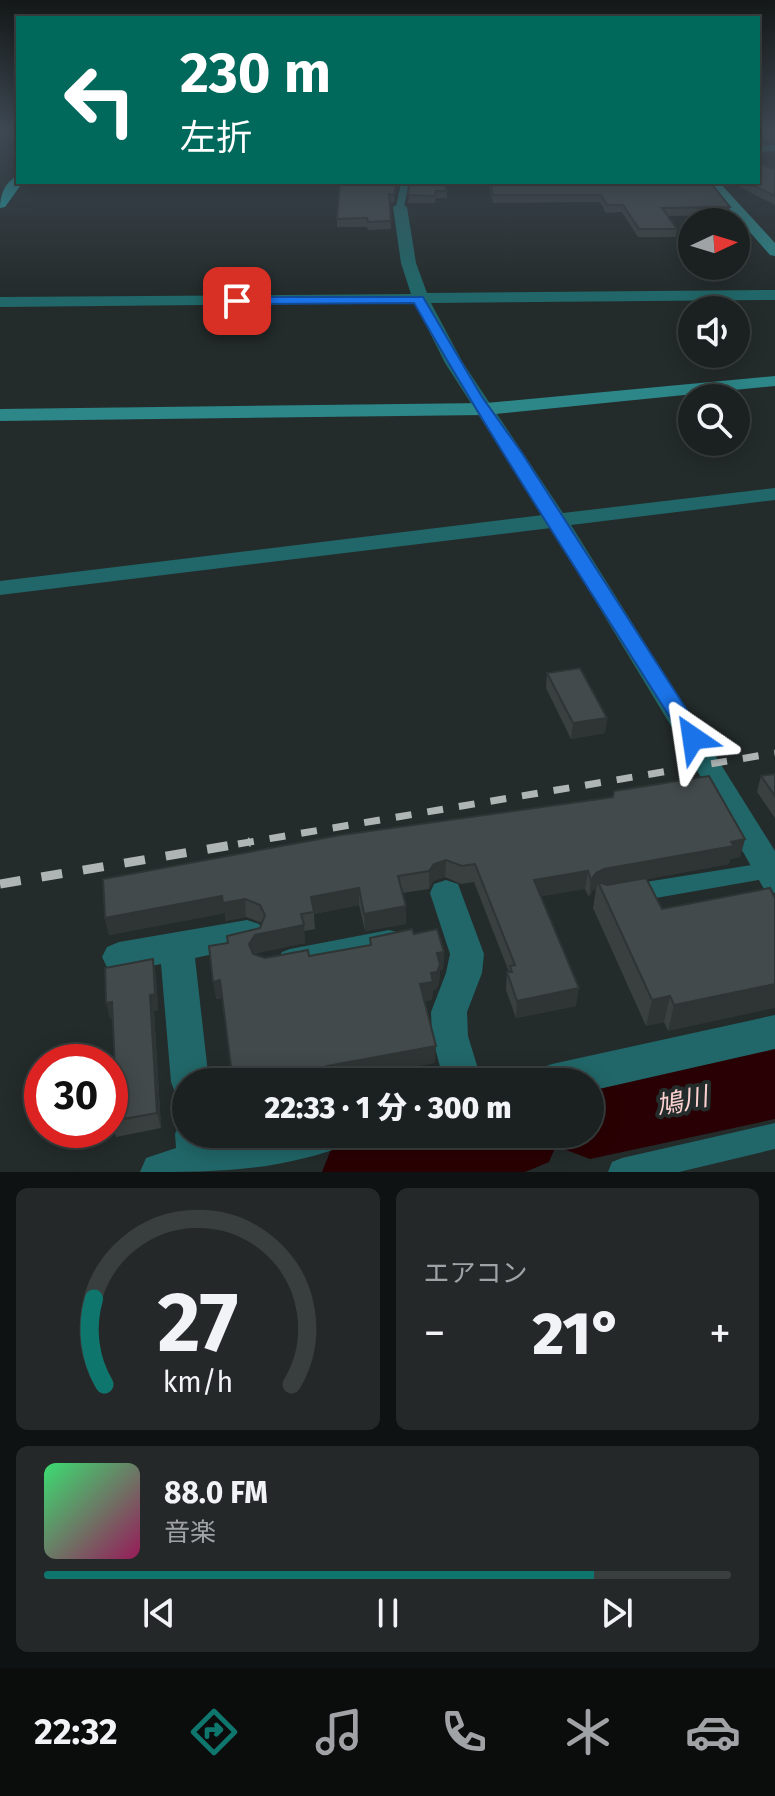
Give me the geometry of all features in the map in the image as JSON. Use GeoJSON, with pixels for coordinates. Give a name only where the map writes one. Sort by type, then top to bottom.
{"type":"FeatureCollection","features":[{"type":"Feature","properties":{"kind":"main road"},"geometry":{"type":"LineString","coordinates":[[0,204],[14,185]]}},
{"type":"Feature","properties":{"kind":"street"},"geometry":{"type":"LineString","coordinates":[[714,185],[775,252]]}},
{"type":"Feature","properties":{"kind":"street"},"geometry":{"type":"LineString","coordinates":[[400,207],[402,240],[418,299],[475,398],[486,409],[710,764],[772,875]]}},
{"type":"Feature","properties":{"kind":"street"},"geometry":{"type":"LineString","coordinates":[[0,302],[775,295]]}},
{"type":"Feature","properties":{"kind":"street"},"geometry":{"type":"LineString","coordinates":[[0,415],[486,409],[775,381]]}},
{"type":"Feature","properties":{"kind":"street"},"geometry":{"type":"LineString","coordinates":[[0,588],[775,494]]}},
{"type":"Feature","properties":{"kind":"street"},"geometry":{"type":"LineString","coordinates":[[436,921],[467,954],[464,973],[449,1012],[450,1036],[459,1068]]}},
{"type":"Feature","properties":{"kind":"street"},"geometry":{"type":"LineString","coordinates":[[119,957],[247,934]]}},
{"type":"Feature","properties":{"kind":"street"},"geometry":{"type":"LineString","coordinates":[[177,947],[189,1068]]}},
{"type":"Feature","properties":{"kind":"street"},"geometry":{"type":"LineString","coordinates":[[604,1070],[775,1032]]}},
{"type":"Feature","properties":{"kind":"street"},"geometry":{"type":"LineString","coordinates":[[184,1156],[235,1148]]}},
{"type":"Feature","properties":{"kind":"lane"},"geometry":{"type":"LineString","coordinates":[[400,207],[404,185]]}},
{"type":"Feature","properties":{"kind":"lane"},"geometry":{"type":"LineString","coordinates":[[617,896],[772,875]]}},
{"type":"Feature","properties":{"kind":"lane"},"geometry":{"type":"LineString","coordinates":[[266,963],[436,921]]}},
{"type":"Feature","properties":{"kind":"lane"},"geometry":{"type":"LineString","coordinates":[[622,1172],[775,1136]]}},
{"type":"Feature","properties":{"kind":"building"},"geometry":{"type":"Polygon","coordinates":[[[340,185],[396,185],[394,195],[389,194],[391,221],[337,219],[340,185]]]}},
{"type":"Feature","properties":{"kind":"building"},"geometry":{"type":"Polygon","coordinates":[[[410,185],[445,185],[447,191],[436,191],[435,196],[408,195],[410,185]]]}},
{"type":"Feature","properties":{"kind":"building"},"geometry":{"type":"Polygon","coordinates":[[[491,185],[712,185],[730,207],[662,208],[677,229],[639,229],[623,205],[607,205],[601,195],[493,195],[491,185]]]}},
{"type":"Feature","properties":{"kind":"building"},"geometry":{"type":"Polygon","coordinates":[[[752,185],[775,185],[775,196],[752,185]]]}},
{"type":"Feature","properties":{"kind":"building"},"geometry":{"type":"Polygon","coordinates":[[[580,668],[607,718],[573,723],[547,673],[580,668]]]}},
{"type":"Feature","properties":{"kind":"building"},"geometry":{"type":"Polygon","coordinates":[[[775,774],[775,796],[761,776],[775,774]]]}},
{"type":"Feature","properties":{"kind":"building"},"geometry":{"type":"Polygon","coordinates":[[[709,776],[745,839],[731,842],[734,846],[604,869],[591,880],[588,871],[534,880],[579,988],[517,1001],[507,972],[512,972],[510,966],[515,965],[475,864],[462,866],[446,860],[434,864],[429,871],[398,876],[406,906],[364,914],[359,888],[311,897],[314,912],[301,914],[304,925],[255,935],[249,944],[253,954],[265,958],[308,950],[309,956],[371,945],[370,938],[412,929],[414,934],[437,929],[444,952],[437,953],[440,965],[437,972],[431,973],[433,982],[420,984],[436,1046],[327,1068],[231,1068],[220,980],[213,982],[209,946],[228,943],[227,936],[260,928],[265,915],[260,905],[245,899],[223,903],[222,896],[105,918],[103,879],[341,835],[613,797],[614,791],[709,776]]]}},
{"type":"Feature","properties":{"kind":"building"},"geometry":{"type":"Polygon","coordinates":[[[646,878],[662,909],[770,888],[775,898],[775,984],[674,1005],[670,996],[652,1000],[598,882],[607,885],[646,878]]]}},
{"type":"Feature","properties":{"kind":"building"},"geometry":{"type":"Polygon","coordinates":[[[153,959],[155,994],[150,995],[157,1113],[128,1118],[128,1044],[114,1044],[112,1002],[106,1003],[105,968],[153,959]]]}},
{"type":"Feature","properties":{"kind":"waterway","name":"鳩川"},"geometry":{"type":"LineString","coordinates":[[604,1117],[775,1082]]}},
{"type":"Feature","properties":{"kind":"waterway","name":"鳩川"},"geometry":{"type":"LineString","coordinates":[[364,1172],[463,1148]]}},
{"type":"Feature","properties":{"kind":"railway"},"geometry":{"type":"LineString","coordinates":[[238,844],[775,753]]}},
{"type":"Feature","properties":{"kind":"railway"},"geometry":{"type":"LineString","coordinates":[[0,884],[250,842]]}},
{"type":"Feature","properties":{"kind":"route"},"geometry":{"type":"LineString","coordinates":[[237,301],[418,299],[475,398],[486,409],[693,738]]}}]}
